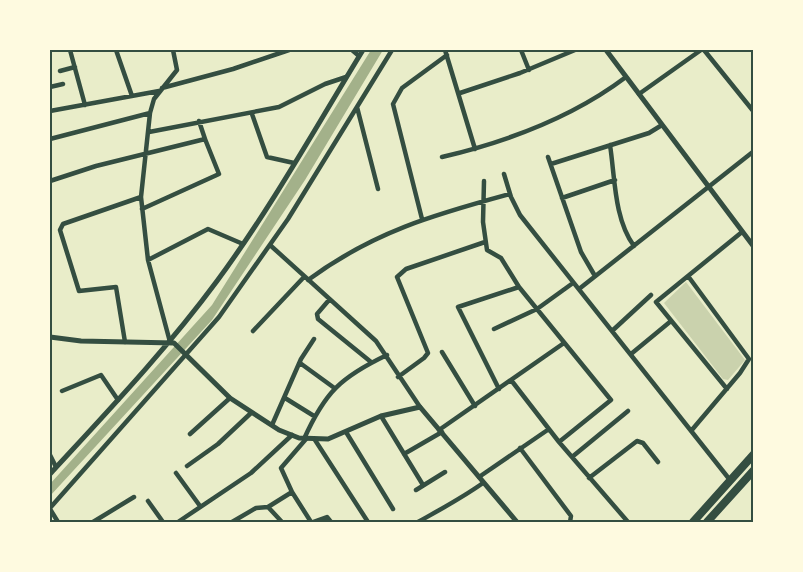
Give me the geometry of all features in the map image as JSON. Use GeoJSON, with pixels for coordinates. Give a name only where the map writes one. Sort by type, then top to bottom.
{"type":"FeatureCollection","features":[{"type":"Feature","properties":{"kind":"highway"},"geometry":{"type":"LineString","coordinates":[[693,522],[753,454]]}},
{"type":"Feature","properties":{"kind":"highway"},"geometry":{"type":"LineString","coordinates":[[706,522],[752,474]]}},
{"type":"Feature","properties":{"kind":"street"},"geometry":{"type":"LineString","coordinates":[[70,50],[85,105]]}},
{"type":"Feature","properties":{"kind":"street"},"geometry":{"type":"LineString","coordinates":[[116,50],[132,96]]}},
{"type":"Feature","properties":{"kind":"street"},"geometry":{"type":"LineString","coordinates":[[172,343],[148,260],[141,197],[150,113],[161,89],[177,70],[173,51],[181,50]]}},
{"type":"Feature","properties":{"kind":"street"},"geometry":{"type":"LineString","coordinates":[[50,111],[161,89],[233,69],[289,50]]}},
{"type":"Feature","properties":{"kind":"street"},"geometry":{"type":"LineString","coordinates":[[352,50],[359,56]]}},
{"type":"Feature","properties":{"kind":"street"},"geometry":{"type":"LineString","coordinates":[[50,474],[172,343],[243,244],[363,50]]}},
{"type":"Feature","properties":{"kind":"street"},"geometry":{"type":"LineString","coordinates":[[58,522],[50,509],[219,317],[270,245],[392,50]]}},
{"type":"Feature","properties":{"kind":"street"},"geometry":{"type":"LineString","coordinates":[[521,50],[529,70]]}},
{"type":"Feature","properties":{"kind":"street"},"geometry":{"type":"LineString","coordinates":[[460,93],[529,70],[575,50]]}},
{"type":"Feature","properties":{"kind":"street"},"geometry":{"type":"LineString","coordinates":[[606,50],[753,247]]}},
{"type":"Feature","properties":{"kind":"street"},"geometry":{"type":"LineString","coordinates":[[639,94],[703,50],[753,112]]}},
{"type":"Feature","properties":{"kind":"street"},"geometry":{"type":"LineString","coordinates":[[422,219],[393,104],[402,88],[446,52],[475,149]]}},
{"type":"Feature","properties":{"kind":"street"},"geometry":{"type":"LineString","coordinates":[[60,71],[75,67]]}},
{"type":"Feature","properties":{"kind":"street"},"geometry":{"type":"LineString","coordinates":[[149,132],[199,120],[252,114],[279,107],[325,84],[346,77]]}},
{"type":"Feature","properties":{"kind":"street"},"geometry":{"type":"LineString","coordinates":[[442,157],[498,143],[607,92],[626,77]]}},
{"type":"Feature","properties":{"kind":"street"},"geometry":{"type":"LineString","coordinates":[[50,87],[63,84]]}},
{"type":"Feature","properties":{"kind":"street"},"geometry":{"type":"LineString","coordinates":[[357,107],[378,189]]}},
{"type":"Feature","properties":{"kind":"street"},"geometry":{"type":"LineString","coordinates":[[50,139],[150,113]]}},
{"type":"Feature","properties":{"kind":"street"},"geometry":{"type":"LineString","coordinates":[[252,114],[267,157],[294,163]]}},
{"type":"Feature","properties":{"kind":"street"},"geometry":{"type":"LineString","coordinates":[[142,209],[219,174],[199,120]]}},
{"type":"Feature","properties":{"kind":"street"},"geometry":{"type":"LineString","coordinates":[[551,164],[649,133],[662,125]]}},
{"type":"Feature","properties":{"kind":"street"},"geometry":{"type":"LineString","coordinates":[[50,181],[96,166],[205,139]]}},
{"type":"Feature","properties":{"kind":"street"},"geometry":{"type":"LineString","coordinates":[[610,145],[625,232],[634,246]]}},
{"type":"Feature","properties":{"kind":"street"},"geometry":{"type":"LineString","coordinates":[[579,290],[753,151]]}},
{"type":"Feature","properties":{"kind":"street"},"geometry":{"type":"LineString","coordinates":[[549,156],[581,252],[596,276]]}},
{"type":"Feature","properties":{"kind":"street"},"geometry":{"type":"LineString","coordinates":[[504,174],[520,215],[730,480]]}},
{"type":"Feature","properties":{"kind":"street"},"geometry":{"type":"LineString","coordinates":[[562,198],[615,180]]}},
{"type":"Feature","properties":{"kind":"street"},"geometry":{"type":"LineString","coordinates":[[484,181],[485,242],[489,254],[501,258],[519,287],[611,400],[559,442]]}},
{"type":"Feature","properties":{"kind":"street"},"geometry":{"type":"LineString","coordinates":[[254,331],[306,279],[364,243],[422,219],[510,194]]}},
{"type":"Feature","properties":{"kind":"street"},"geometry":{"type":"LineString","coordinates":[[125,342],[116,287],[79,291],[60,230],[63,224],[141,197]]}},
{"type":"Feature","properties":{"kind":"street"},"geometry":{"type":"LineString","coordinates":[[148,260],[208,229],[243,244]]}},
{"type":"Feature","properties":{"kind":"street"},"geometry":{"type":"LineString","coordinates":[[727,389],[656,302],[742,232]]}},
{"type":"Feature","properties":{"kind":"street"},"geometry":{"type":"LineString","coordinates":[[398,378],[428,353],[399,280],[399,273],[406,268],[485,242]]}},
{"type":"Feature","properties":{"kind":"street"},"geometry":{"type":"LineString","coordinates":[[270,245],[376,341],[387,355],[398,378],[420,407],[517,522]]}},
{"type":"Feature","properties":{"kind":"street"},"geometry":{"type":"LineString","coordinates":[[688,276],[749,359],[691,431]]}},
{"type":"Feature","properties":{"kind":"street"},"geometry":{"type":"LineString","coordinates":[[494,329],[537,309],[573,283]]}},
{"type":"Feature","properties":{"kind":"street"},"geometry":{"type":"LineString","coordinates":[[499,389],[458,307],[519,287]]}},
{"type":"Feature","properties":{"kind":"street"},"geometry":{"type":"LineString","coordinates":[[612,331],[651,295]]}},
{"type":"Feature","properties":{"kind":"street"},"geometry":{"type":"LineString","coordinates":[[329,300],[317,314],[318,319],[371,362]]}},
{"type":"Feature","properties":{"kind":"street"},"geometry":{"type":"LineString","coordinates":[[631,354],[671,321]]}},
{"type":"Feature","properties":{"kind":"street"},"geometry":{"type":"LineString","coordinates":[[50,337],[81,341],[172,343],[186,353],[230,398],[272,425],[305,439],[315,440],[346,432],[381,416],[420,407]]}},
{"type":"Feature","properties":{"kind":"street"},"geometry":{"type":"LineString","coordinates":[[272,425],[300,363],[314,339]]}},
{"type":"Feature","properties":{"kind":"street"},"geometry":{"type":"LineString","coordinates":[[404,454],[441,431],[564,343]]}},
{"type":"Feature","properties":{"kind":"street"},"geometry":{"type":"LineString","coordinates":[[442,352],[475,406]]}},
{"type":"Feature","properties":{"kind":"street"},"geometry":{"type":"LineString","coordinates":[[331,522],[326,517],[312,522],[292,492],[281,468],[305,439],[315,416],[333,387],[356,370],[387,355]]}},
{"type":"Feature","properties":{"kind":"street"},"geometry":{"type":"LineString","coordinates":[[300,363],[333,387]]}},
{"type":"Feature","properties":{"kind":"street"},"geometry":{"type":"LineString","coordinates":[[62,391],[101,375],[118,400]]}},
{"type":"Feature","properties":{"kind":"street"},"geometry":{"type":"LineString","coordinates":[[512,381],[559,442],[628,522]]}},
{"type":"Feature","properties":{"kind":"street"},"geometry":{"type":"LineString","coordinates":[[190,434],[230,398]]}},
{"type":"Feature","properties":{"kind":"street"},"geometry":{"type":"LineString","coordinates":[[285,398],[315,416]]}},
{"type":"Feature","properties":{"kind":"street"},"geometry":{"type":"LineString","coordinates":[[572,457],[628,411]]}},
{"type":"Feature","properties":{"kind":"street"},"geometry":{"type":"LineString","coordinates":[[187,466],[218,444],[251,412]]}},
{"type":"Feature","properties":{"kind":"street"},"geometry":{"type":"LineString","coordinates":[[381,416],[423,485]]}},
{"type":"Feature","properties":{"kind":"street"},"geometry":{"type":"LineString","coordinates":[[478,477],[549,429]]}},
{"type":"Feature","properties":{"kind":"street"},"geometry":{"type":"LineString","coordinates":[[346,432],[393,509]]}},
{"type":"Feature","properties":{"kind":"street"},"geometry":{"type":"LineString","coordinates":[[178,522],[251,473],[292,435]]}},
{"type":"Feature","properties":{"kind":"street"},"geometry":{"type":"LineString","coordinates":[[315,440],[368,522]]}},
{"type":"Feature","properties":{"kind":"street"},"geometry":{"type":"LineString","coordinates":[[589,478],[637,441],[645,445],[658,462]]}},
{"type":"Feature","properties":{"kind":"street"},"geometry":{"type":"LineString","coordinates":[[519,448],[571,516],[570,522]]}},
{"type":"Feature","properties":{"kind":"street"},"geometry":{"type":"LineString","coordinates":[[50,455],[56,467]]}},
{"type":"Feature","properties":{"kind":"street"},"geometry":{"type":"LineString","coordinates":[[416,490],[445,472]]}},
{"type":"Feature","properties":{"kind":"street"},"geometry":{"type":"LineString","coordinates":[[176,473],[200,506]]}},
{"type":"Feature","properties":{"kind":"street"},"geometry":{"type":"LineString","coordinates":[[418,522],[453,504],[483,483]]}},
{"type":"Feature","properties":{"kind":"street"},"geometry":{"type":"LineString","coordinates":[[232,522],[256,508],[268,507],[292,492]]}},
{"type":"Feature","properties":{"kind":"street"},"geometry":{"type":"LineString","coordinates":[[93,522],[134,497]]}},
{"type":"Feature","properties":{"kind":"street"},"geometry":{"type":"LineString","coordinates":[[148,501],[163,522]]}},
{"type":"Feature","properties":{"kind":"street"},"geometry":{"type":"LineString","coordinates":[[268,507],[282,522]]}},
{"type":"Feature","properties":{"kind":"shaded area"},"geometry":{"type":"Polygon","coordinates":[[[371,50],[383,50],[305,180],[212,320],[50,496],[50,484],[212,305],[371,50]]]}},
{"type":"Feature","properties":{"kind":"shaded area"},"geometry":{"type":"Polygon","coordinates":[[[686,282],[745,360],[728,380],[723,379],[664,303],[686,282]]]}}]}
